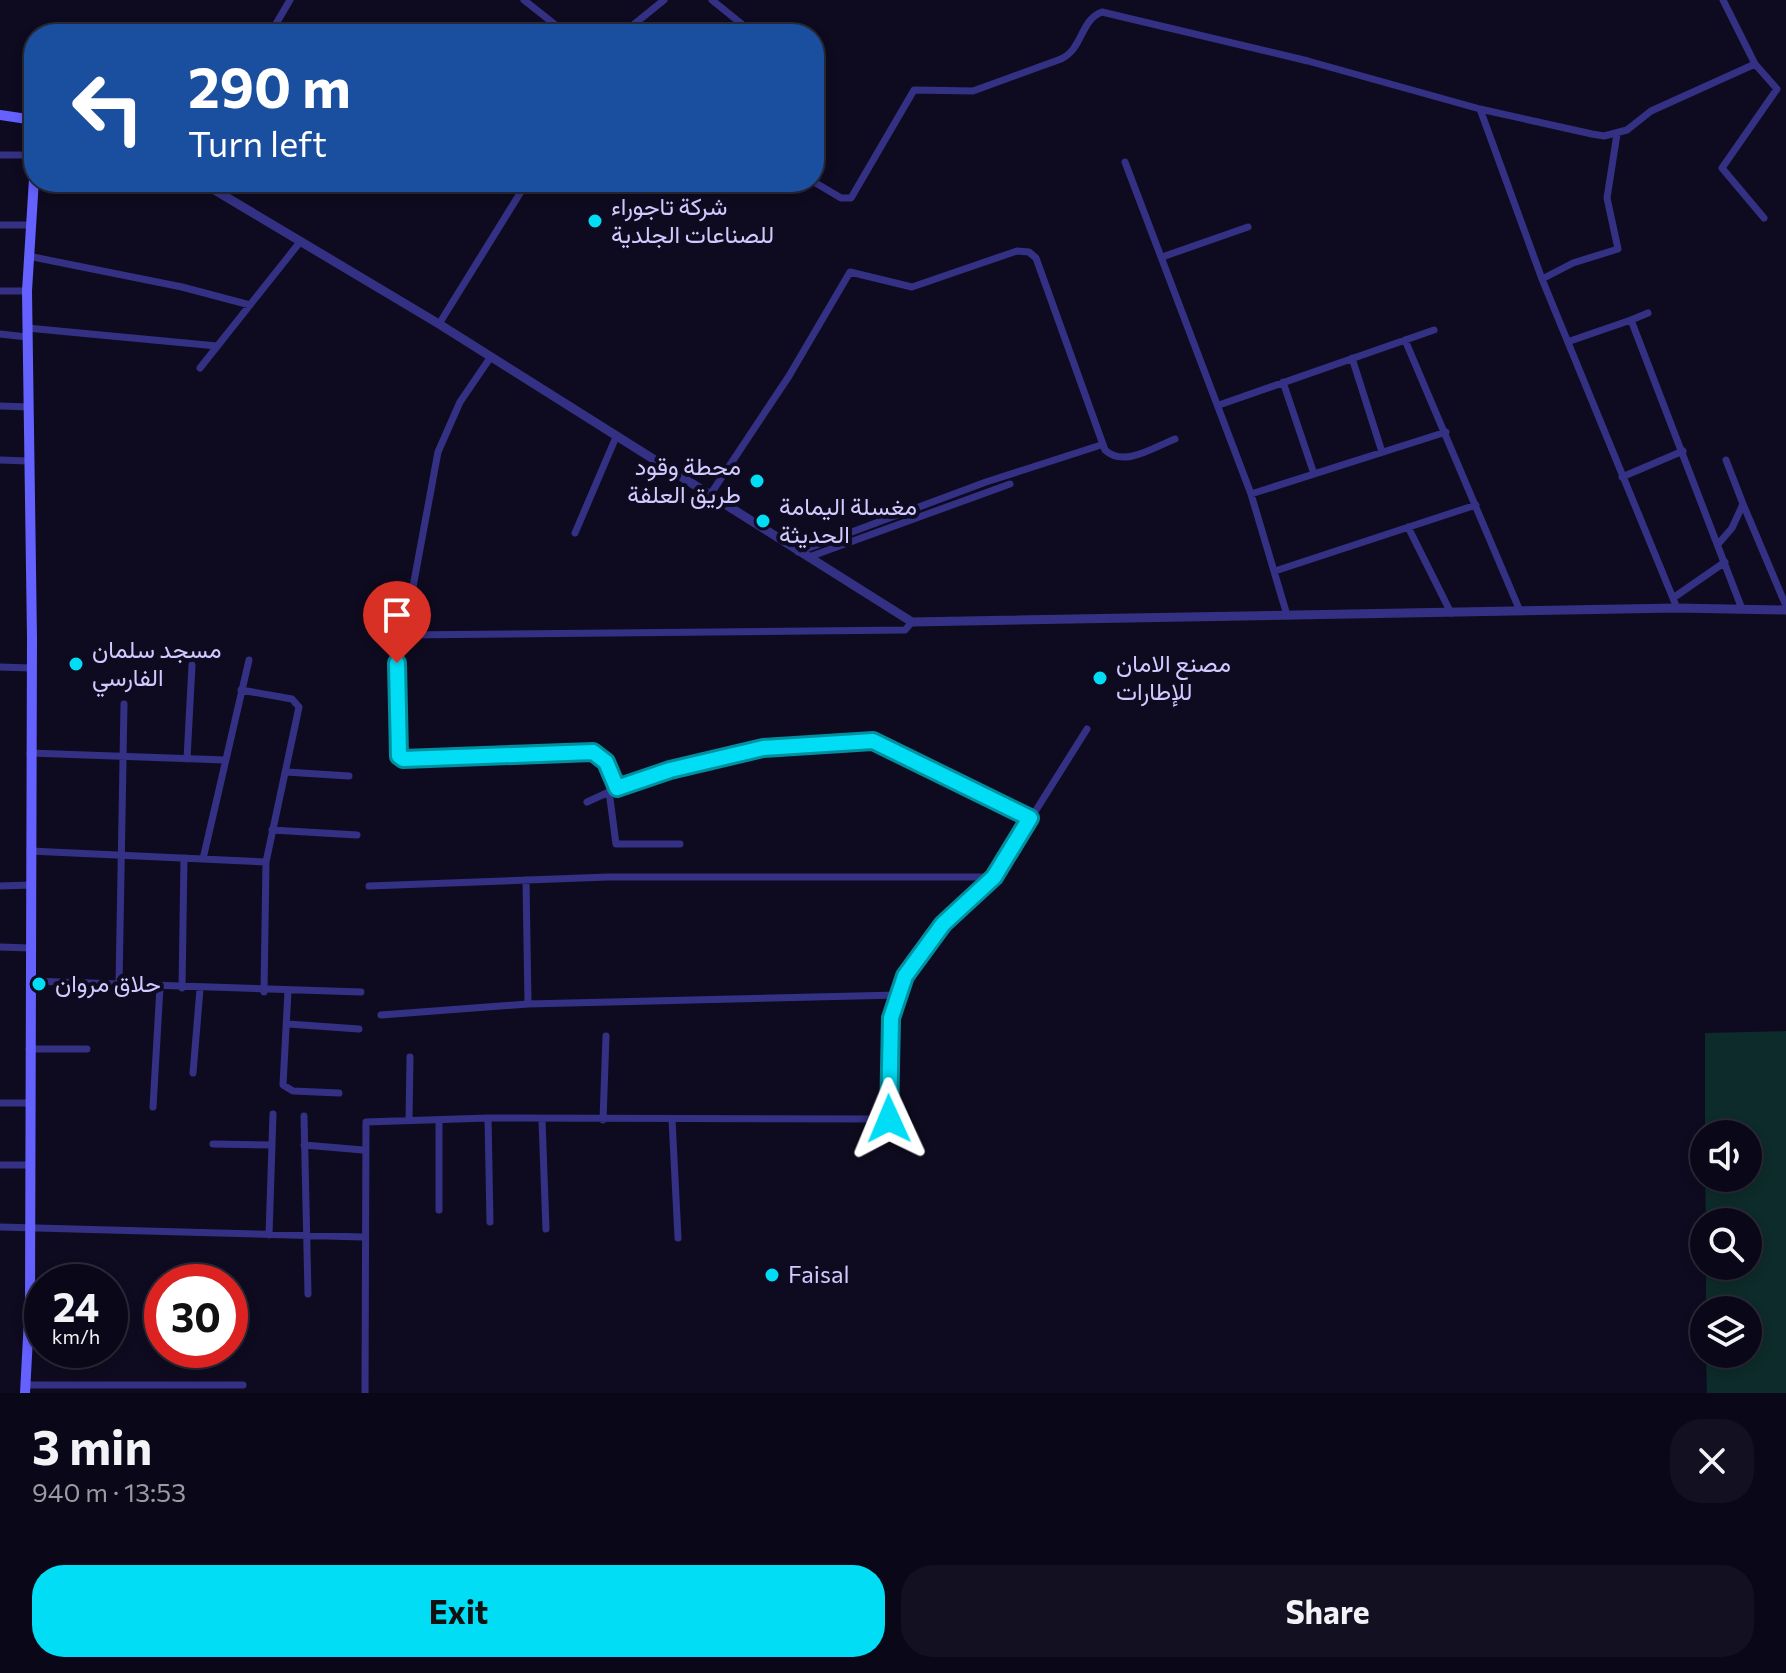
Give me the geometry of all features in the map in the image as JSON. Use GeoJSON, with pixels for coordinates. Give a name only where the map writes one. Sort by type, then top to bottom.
{"type":"FeatureCollection","features":[{"type":"Feature","properties":{"kind":"main road"},"geometry":{"type":"LineString","coordinates":[[0,115],[24,119]]}},
{"type":"Feature","properties":{"kind":"main road"},"geometry":{"type":"LineString","coordinates":[[26,1389],[31,885],[27,291],[33,192]]}},
{"type":"Feature","properties":{"kind":"street"},"geometry":{"type":"LineString","coordinates":[[276,24],[290,0]]}},
{"type":"Feature","properties":{"kind":"street"},"geometry":{"type":"LineString","coordinates":[[524,0],[554,24]]}},
{"type":"Feature","properties":{"kind":"street"},"geometry":{"type":"LineString","coordinates":[[634,24],[663,0]]}},
{"type":"Feature","properties":{"kind":"street"},"geometry":{"type":"LineString","coordinates":[[712,0],[742,24]]}},
{"type":"Feature","properties":{"kind":"street"},"geometry":{"type":"LineString","coordinates":[[1726,1],[1755,64],[1777,89]]}},
{"type":"Feature","properties":{"kind":"street"},"geometry":{"type":"LineString","coordinates":[[824,188],[841,198],[851,198],[914,90],[973,91],[1061,59],[1073,53],[1089,21],[1102,12],[1308,61],[1480,109],[1592,134],[1617,134],[1651,111],[1755,64]]}},
{"type":"Feature","properties":{"kind":"street"},"geometry":{"type":"LineString","coordinates":[[1764,218],[1722,168],[1777,89],[1786,83]]}},
{"type":"Feature","properties":{"kind":"street"},"geometry":{"type":"LineString","coordinates":[[1480,109],[1542,279],[1675,603]]}},
{"type":"Feature","properties":{"kind":"street"},"geometry":{"type":"LineString","coordinates":[[1542,279],[1573,263],[1618,249],[1607,198],[1617,134]]}},
{"type":"Feature","properties":{"kind":"street"},"geometry":{"type":"LineString","coordinates":[[0,155],[24,155]]}},
{"type":"Feature","properties":{"kind":"street"},"geometry":{"type":"LineString","coordinates":[[1125,162],[1251,494],[1287,615]]}},
{"type":"Feature","properties":{"kind":"street"},"geometry":{"type":"LineString","coordinates":[[218,192],[439,324],[912,622],[1451,613],[1675,603],[1742,609],[1786,608],[1726,460]]}},
{"type":"Feature","properties":{"kind":"street"},"geometry":{"type":"LineString","coordinates":[[439,324],[521,192]]}},
{"type":"Feature","properties":{"kind":"street"},"geometry":{"type":"LineString","coordinates":[[0,225],[29,225]]}},
{"type":"Feature","properties":{"kind":"street"},"geometry":{"type":"LineString","coordinates":[[1162,257],[1248,227]]}},
{"type":"Feature","properties":{"kind":"street"},"geometry":{"type":"LineString","coordinates":[[200,368],[300,242]]}},
{"type":"Feature","properties":{"kind":"street"},"geometry":{"type":"LineString","coordinates":[[710,495],[853,271],[912,287],[1017,251],[1033,254],[1101,445],[1109,455],[1125,459],[1175,439]]}},
{"type":"Feature","properties":{"kind":"street"},"geometry":{"type":"LineString","coordinates":[[28,256],[182,287],[250,305]]}},
{"type":"Feature","properties":{"kind":"street"},"geometry":{"type":"LineString","coordinates":[[0,291],[27,291]]}},
{"type":"Feature","properties":{"kind":"street"},"geometry":{"type":"LineString","coordinates":[[1570,341],[1648,313]]}},
{"type":"Feature","properties":{"kind":"street"},"geometry":{"type":"LineString","coordinates":[[1631,320],[1742,609]]}},
{"type":"Feature","properties":{"kind":"street"},"geometry":{"type":"LineString","coordinates":[[1219,405],[1434,330]]}},
{"type":"Feature","properties":{"kind":"street"},"geometry":{"type":"LineString","coordinates":[[0,334],[27,333],[217,346]]}},
{"type":"Feature","properties":{"kind":"street"},"geometry":{"type":"LineString","coordinates":[[1405,340],[1520,611]]}},
{"type":"Feature","properties":{"kind":"street"},"geometry":{"type":"LineString","coordinates":[[413,587],[438,452],[460,402],[490,358]]}},
{"type":"Feature","properties":{"kind":"street"},"geometry":{"type":"LineString","coordinates":[[1352,358],[1382,452]]}},
{"type":"Feature","properties":{"kind":"street"},"geometry":{"type":"LineString","coordinates":[[1283,382],[1314,474]]}},
{"type":"Feature","properties":{"kind":"street"},"geometry":{"type":"LineString","coordinates":[[0,406],[29,407]]}},
{"type":"Feature","properties":{"kind":"street"},"geometry":{"type":"LineString","coordinates":[[1251,494],[1446,432]]}},
{"type":"Feature","properties":{"kind":"street"},"geometry":{"type":"LineString","coordinates":[[575,533],[616,437]]}},
{"type":"Feature","properties":{"kind":"street"},"geometry":{"type":"LineString","coordinates":[[802,555],[986,482],[1101,445]]}},
{"type":"Feature","properties":{"kind":"street"},"geometry":{"type":"LineString","coordinates":[[1622,477],[1683,451]]}},
{"type":"Feature","properties":{"kind":"street"},"geometry":{"type":"LineString","coordinates":[[0,460],[28,461]]}},
{"type":"Feature","properties":{"kind":"street"},"geometry":{"type":"LineString","coordinates":[[802,555],[1010,484]]}},
{"type":"Feature","properties":{"kind":"street"},"geometry":{"type":"LineString","coordinates":[[1719,543],[1732,528],[1743,504]]}},
{"type":"Feature","properties":{"kind":"street"},"geometry":{"type":"LineString","coordinates":[[1275,571],[1476,505]]}},
{"type":"Feature","properties":{"kind":"street"},"geometry":{"type":"LineString","coordinates":[[1408,527],[1451,613]]}},
{"type":"Feature","properties":{"kind":"street"},"geometry":{"type":"LineString","coordinates":[[1675,603],[1725,562]]}},
{"type":"Feature","properties":{"kind":"street"},"geometry":{"type":"LineString","coordinates":[[680,844],[616,844],[613,790],[606,762],[593,752],[403,759],[399,756],[396,637],[905,630],[912,622]]}},
{"type":"Feature","properties":{"kind":"street"},"geometry":{"type":"LineString","coordinates":[[203,859],[249,660]]}},
{"type":"Feature","properties":{"kind":"street"},"geometry":{"type":"LineString","coordinates":[[187,759],[192,665]]}},
{"type":"Feature","properties":{"kind":"street"},"geometry":{"type":"LineString","coordinates":[[0,667],[31,668]]}},
{"type":"Feature","properties":{"kind":"street"},"geometry":{"type":"LineString","coordinates":[[241,690],[297,702],[286,772],[266,862],[264,992]]}},
{"type":"Feature","properties":{"kind":"street"},"geometry":{"type":"LineString","coordinates":[[119,985],[124,704]]}},
{"type":"Feature","properties":{"kind":"street"},"geometry":{"type":"LineString","coordinates":[[365,1393],[363,1150],[366,1122],[488,1118],[889,1119],[889,1041],[898,995],[920,951],[943,924],[994,877],[1087,729]]}},
{"type":"Feature","properties":{"kind":"street"},"geometry":{"type":"LineString","coordinates":[[587,802],[670,770],[763,748],[873,741],[1030,818]]}},
{"type":"Feature","properties":{"kind":"street"},"geometry":{"type":"LineString","coordinates":[[30,753],[225,760]]}},
{"type":"Feature","properties":{"kind":"street"},"geometry":{"type":"LineString","coordinates":[[286,772],[349,776]]}},
{"type":"Feature","properties":{"kind":"street"},"geometry":{"type":"LineString","coordinates":[[272,830],[357,835]]}},
{"type":"Feature","properties":{"kind":"street"},"geometry":{"type":"LineString","coordinates":[[30,851],[266,862]]}},
{"type":"Feature","properties":{"kind":"street"},"geometry":{"type":"LineString","coordinates":[[182,988],[184,858]]}},
{"type":"Feature","properties":{"kind":"street"},"geometry":{"type":"LineString","coordinates":[[369,886],[526,880],[994,877]]}},
{"type":"Feature","properties":{"kind":"street"},"geometry":{"type":"LineString","coordinates":[[526,880],[528,1004]]}},
{"type":"Feature","properties":{"kind":"street"},"geometry":{"type":"LineString","coordinates":[[0,886],[31,885]]}},
{"type":"Feature","properties":{"kind":"street"},"geometry":{"type":"LineString","coordinates":[[0,947],[30,948]]}},
{"type":"Feature","properties":{"kind":"street"},"geometry":{"type":"LineString","coordinates":[[30,981],[264,992],[361,992]]}},
{"type":"Feature","properties":{"kind":"street"},"geometry":{"type":"LineString","coordinates":[[153,1107],[160,987]]}},
{"type":"Feature","properties":{"kind":"street"},"geometry":{"type":"LineString","coordinates":[[193,1073],[200,989]]}},
{"type":"Feature","properties":{"kind":"street"},"geometry":{"type":"LineString","coordinates":[[288,991],[283,1085],[293,1091],[339,1093]]}},
{"type":"Feature","properties":{"kind":"street"},"geometry":{"type":"LineString","coordinates":[[381,1015],[528,1004],[898,995]]}},
{"type":"Feature","properties":{"kind":"street"},"geometry":{"type":"LineString","coordinates":[[288,1024],[359,1029]]}},
{"type":"Feature","properties":{"kind":"street"},"geometry":{"type":"LineString","coordinates":[[603,1120],[606,1036]]}},
{"type":"Feature","properties":{"kind":"street"},"geometry":{"type":"LineString","coordinates":[[29,1049],[87,1049]]}},
{"type":"Feature","properties":{"kind":"street"},"geometry":{"type":"LineString","coordinates":[[409,1120],[410,1057]]}},
{"type":"Feature","properties":{"kind":"street"},"geometry":{"type":"LineString","coordinates":[[0,1103],[29,1103]]}},
{"type":"Feature","properties":{"kind":"street"},"geometry":{"type":"LineString","coordinates":[[269,1235],[273,1114]]}},
{"type":"Feature","properties":{"kind":"street"},"geometry":{"type":"LineString","coordinates":[[304,1116],[308,1294]]}},
{"type":"Feature","properties":{"kind":"street"},"geometry":{"type":"LineString","coordinates":[[488,1118],[490,1222]]}},
{"type":"Feature","properties":{"kind":"street"},"geometry":{"type":"LineString","coordinates":[[672,1119],[678,1238]]}},
{"type":"Feature","properties":{"kind":"street"},"geometry":{"type":"LineString","coordinates":[[542,1120],[546,1229]]}},
{"type":"Feature","properties":{"kind":"street"},"geometry":{"type":"LineString","coordinates":[[439,1121],[439,1210]]}},
{"type":"Feature","properties":{"kind":"street"},"geometry":{"type":"LineString","coordinates":[[213,1144],[272,1145]]}},
{"type":"Feature","properties":{"kind":"street"},"geometry":{"type":"LineString","coordinates":[[304,1145],[363,1150]]}},
{"type":"Feature","properties":{"kind":"street"},"geometry":{"type":"LineString","coordinates":[[0,1165],[28,1165]]}},
{"type":"Feature","properties":{"kind":"street"},"geometry":{"type":"LineString","coordinates":[[0,1227],[363,1237]]}},
{"type":"Feature","properties":{"kind":"street"},"geometry":{"type":"LineString","coordinates":[[26,1389],[243,1385]]}},
{"type":"Feature","properties":{"kind":"green space"},"geometry":{"type":"Polygon","coordinates":[[[1786,1031],[1786,1393],[1707,1393],[1706,1368],[1762,1368],[1762,1296],[1706,1296],[1706,1280],[1762,1280],[1762,1208],[1706,1208],[1705,1192],[1762,1192],[1762,1120],[1705,1120],[1705,1033],[1786,1031]]]}},
{"type":"Feature","properties":{"kind":"place","name":"شركة تاجوراء للصناعات الجلدية"},"geometry":{"type":"Point","coordinates":[595,221]}},
{"type":"Feature","properties":{"kind":"place","name":"محطة وقود طريق العلفة"},"geometry":{"type":"Point","coordinates":[757,481]}},
{"type":"Feature","properties":{"kind":"place","name":"مغسلة اليمامة الحديثة"},"geometry":{"type":"Point","coordinates":[763,521]}},
{"type":"Feature","properties":{"kind":"place","name":"مسجد سلمان الفارسي"},"geometry":{"type":"Point","coordinates":[76,664]}},
{"type":"Feature","properties":{"kind":"place","name":"مصنع الامان للإطارات"},"geometry":{"type":"Point","coordinates":[1100,678]}},
{"type":"Feature","properties":{"kind":"place","name":"حلاق مروان"},"geometry":{"type":"Point","coordinates":[39,984]}},
{"type":"Feature","properties":{"kind":"place","name":"Faisal"},"geometry":{"type":"Point","coordinates":[772,1275]}},
{"type":"Feature","properties":{"kind":"route"},"geometry":{"type":"LineString","coordinates":[[397,663],[399,756],[403,759],[593,752],[601,755],[606,762],[611,781],[617,788],[670,770],[763,748],[873,741],[1030,818],[994,877],[943,924],[920,951],[905,976],[891,1018],[889,1119]]}}]}
